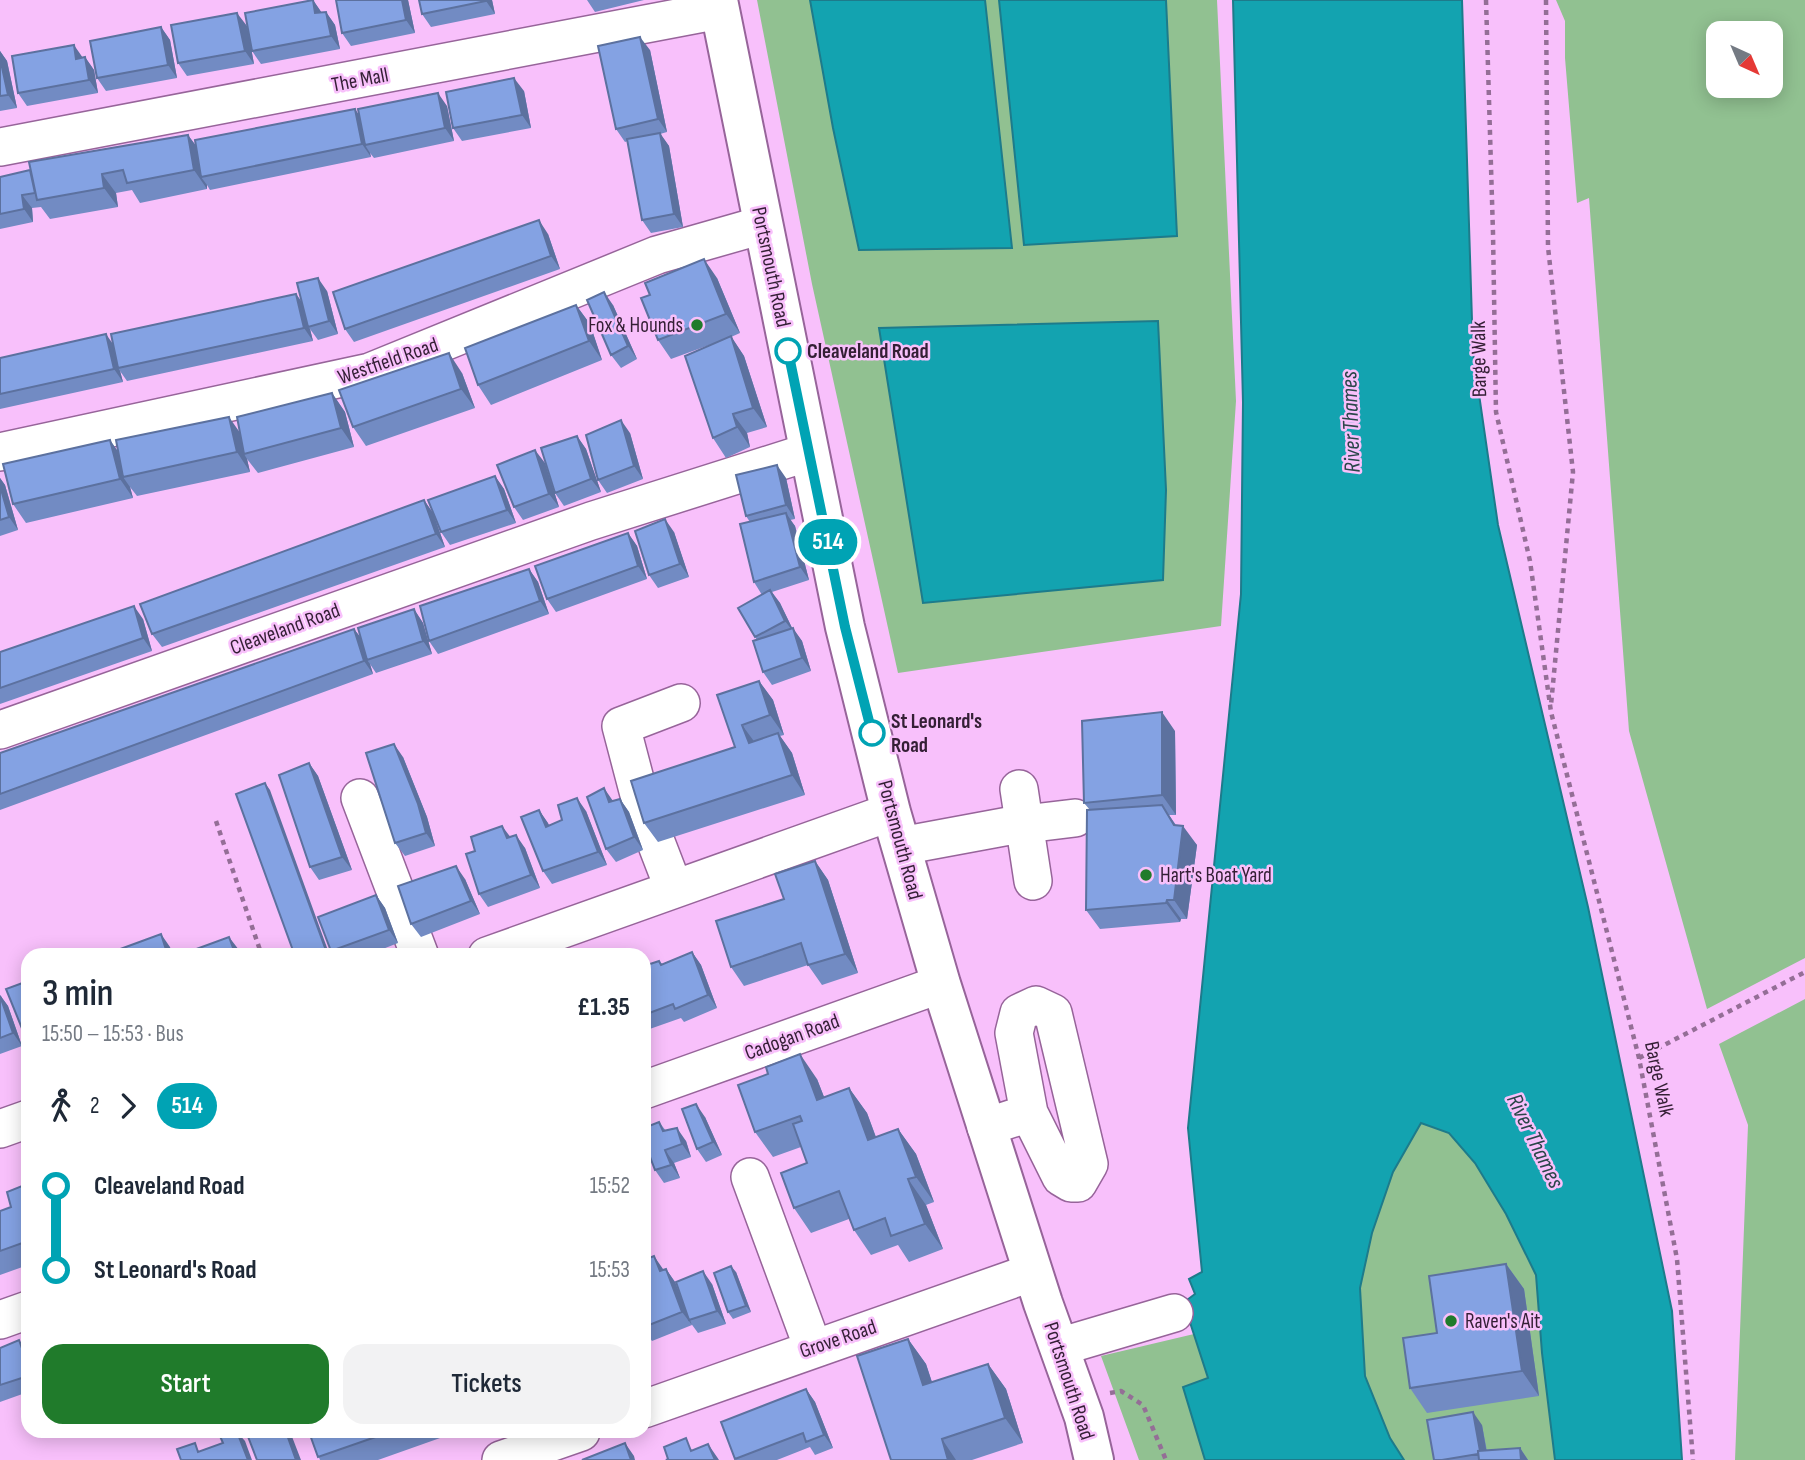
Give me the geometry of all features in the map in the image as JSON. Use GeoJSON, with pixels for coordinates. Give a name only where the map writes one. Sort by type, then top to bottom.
{"type":"FeatureCollection","features":[{"type":"Feature","properties":{"kind":"main road","name":"Portsmouth Road"},"geometry":{"type":"LineString","coordinates":[[718,5],[845,627],[896,829],[985,1127],[1084,1417],[1094,1460]]}},
{"type":"Feature","properties":{"kind":"street","name":"The Mall"},"geometry":{"type":"LineString","coordinates":[[0,147],[718,5]]}},
{"type":"Feature","properties":{"kind":"street","name":"Westfield Road"},"geometry":{"type":"LineString","coordinates":[[0,452],[370,372],[657,256],[762,225]]}},
{"type":"Feature","properties":{"kind":"street","name":"Cleaveland Road"},"geometry":{"type":"LineString","coordinates":[[0,730],[591,521],[809,452]]}},
{"type":"Feature","properties":{"kind":"street"},"geometry":{"type":"LineString","coordinates":[[674,889],[642,806],[621,726],[681,702]]}},
{"type":"Feature","properties":{"kind":"street"},"geometry":{"type":"LineString","coordinates":[[360,798],[417,948]]}},
{"type":"Feature","properties":{"kind":"street"},"geometry":{"type":"LineString","coordinates":[[1021,806],[1033,881]]}},
{"type":"Feature","properties":{"kind":"street"},"geometry":{"type":"LineString","coordinates":[[509,948],[674,889],[896,829],[1021,806],[1075,818]]}},
{"type":"Feature","properties":{"kind":"street","name":"Cadogan Road"},"geometry":{"type":"LineString","coordinates":[[651,1088],[941,984]]}},
{"type":"Feature","properties":{"kind":"street"},"geometry":{"type":"LineString","coordinates":[[985,1127],[1029,1113]]}},
{"type":"Feature","properties":{"kind":"street"},"geometry":{"type":"LineString","coordinates":[[0,1129],[21,1122]]}},
{"type":"Feature","properties":{"kind":"street"},"geometry":{"type":"LineString","coordinates":[[750,1177],[813,1348]]}},
{"type":"Feature","properties":{"kind":"street","name":"Grove Road"},"geometry":{"type":"LineString","coordinates":[[651,1406],[1033,1272]]}},
{"type":"Feature","properties":{"kind":"street"},"geometry":{"type":"LineString","coordinates":[[0,1320],[21,1312]]}},
{"type":"Feature","properties":{"kind":"street"},"geometry":{"type":"LineString","coordinates":[[1059,1346],[1174,1313]]}},
{"type":"Feature","properties":{"kind":"street"},"geometry":{"type":"LineString","coordinates":[[501,1460],[563,1438]]}},
{"type":"Feature","properties":{"kind":"path","name":"Barge Walk"},"geometry":{"type":"LineString","coordinates":[[1486,0],[1496,412],[1530,561],[1551,712],[1639,1058],[1678,1259],[1693,1460]]}},
{"type":"Feature","properties":{"kind":"path","name":"Barge Walk"},"geometry":{"type":"LineString","coordinates":[[1546,0],[1548,247],[1573,472],[1551,712]]}},
{"type":"Feature","properties":{"kind":"path"},"geometry":{"type":"LineString","coordinates":[[216,821],[259,948]]}},
{"type":"Feature","properties":{"kind":"path"},"geometry":{"type":"LineString","coordinates":[[1639,1058],[1805,972]]}},
{"type":"Feature","properties":{"kind":"path"},"geometry":{"type":"LineString","coordinates":[[1108,1394],[1121,1391],[1143,1405],[1166,1460]]}},
{"type":"Feature","properties":{"kind":"shaded area"},"geometry":{"type":"Polygon","coordinates":[[[757,0],[810,0],[833,128],[860,250],[1012,247],[985,0],[999,0],[1024,244],[1176,236],[1166,0],[1217,0],[1236,401],[1221,626],[898,673],[812,284],[757,0]],[[1157,321],[1163,580],[1166,490],[1157,321]]]}},
{"type":"Feature","properties":{"kind":"shaded area"},"geometry":{"type":"Polygon","coordinates":[[[1556,0],[1805,0],[1805,958],[1707,1009],[1629,731],[1589,198],[1577,203],[1565,58],[1565,21],[1556,0]]]}},
{"type":"Feature","properties":{"kind":"shaded area"},"geometry":{"type":"Polygon","coordinates":[[[1805,999],[1805,1460],[1735,1460],[1748,1125],[1719,1044],[1805,999]]]}},
{"type":"Feature","properties":{"kind":"shaded area","name":"Raven's Ait"},"geometry":{"type":"Polygon","coordinates":[[[1421,1123],[1449,1133],[1475,1163],[1506,1214],[1536,1275],[1555,1460],[1404,1460],[1390,1438],[1365,1376],[1360,1288],[1372,1233],[1393,1172],[1421,1123]]]}},
{"type":"Feature","properties":{"kind":"shaded area"},"geometry":{"type":"Polygon","coordinates":[[[1194,1334],[1208,1378],[1183,1387],[1205,1460],[1139,1460],[1101,1356],[1194,1334]]]}},
{"type":"Feature","properties":{"kind":"water"},"geometry":{"type":"Polygon","coordinates":[[[810,0],[985,0],[1012,248],[859,250],[810,0]]]}},
{"type":"Feature","properties":{"kind":"water"},"geometry":{"type":"Polygon","coordinates":[[[999,0],[1166,0],[1177,236],[1024,245],[999,0]]]}},
{"type":"Feature","properties":{"kind":"water","name":"River Thames"},"geometry":{"type":"Polygon","coordinates":[[[1233,0],[1462,0],[1473,353],[1498,525],[1588,907],[1672,1311],[1682,1460],[1555,1460],[1536,1275],[1506,1214],[1475,1163],[1449,1133],[1421,1123],[1393,1172],[1372,1233],[1360,1288],[1365,1376],[1390,1438],[1404,1460],[1205,1460],[1183,1387],[1208,1378],[1186,1310],[1187,1300],[1195,1294],[1189,1279],[1202,1272],[1188,1128],[1241,594],[1243,402],[1233,0]]]}},
{"type":"Feature","properties":{"kind":"water"},"geometry":{"type":"Polygon","coordinates":[[[1158,321],[1166,490],[1163,580],[923,603],[879,328],[1158,321]]]}},
{"type":"Feature","properties":{"kind":"building"},"geometry":{"type":"Polygon","coordinates":[[[313,0],[315,13],[326,12],[331,36],[252,51],[245,13],[313,0]]]}},
{"type":"Feature","properties":{"kind":"building"},"geometry":{"type":"Polygon","coordinates":[[[336,0],[402,0],[406,20],[342,33],[336,0]]]}},
{"type":"Feature","properties":{"kind":"building"},"geometry":{"type":"Polygon","coordinates":[[[419,0],[486,0],[486,1],[422,14],[419,0]]]}},
{"type":"Feature","properties":{"kind":"building"},"geometry":{"type":"Polygon","coordinates":[[[237,13],[245,51],[178,63],[171,25],[237,13]]]}},
{"type":"Feature","properties":{"kind":"building"},"geometry":{"type":"Polygon","coordinates":[[[161,27],[168,65],[97,78],[90,41],[161,27]]]}},
{"type":"Feature","properties":{"kind":"building"},"geometry":{"type":"Polygon","coordinates":[[[640,37],[658,119],[616,129],[598,46],[640,37]]]}},
{"type":"Feature","properties":{"kind":"building"},"geometry":{"type":"Polygon","coordinates":[[[74,45],[76,59],[85,57],[89,80],[18,93],[12,56],[74,45]]]}},
{"type":"Feature","properties":{"kind":"building"},"geometry":{"type":"Polygon","coordinates":[[[0,58],[8,95],[0,96],[0,58]]]}},
{"type":"Feature","properties":{"kind":"building"},"geometry":{"type":"Polygon","coordinates":[[[514,78],[522,115],[453,128],[446,92],[514,78]]]}},
{"type":"Feature","properties":{"kind":"building"},"geometry":{"type":"Polygon","coordinates":[[[438,93],[445,128],[365,145],[358,109],[438,93]]]}},
{"type":"Feature","properties":{"kind":"building"},"geometry":{"type":"Polygon","coordinates":[[[355,109],[362,144],[201,177],[195,140],[355,109]]]}},
{"type":"Feature","properties":{"kind":"building"},"geometry":{"type":"Polygon","coordinates":[[[660,133],[674,214],[642,220],[627,139],[660,133]]]}},
{"type":"Feature","properties":{"kind":"building"},"geometry":{"type":"Polygon","coordinates":[[[188,135],[194,170],[127,183],[123,170],[102,174],[104,188],[37,200],[29,162],[188,135]]]}},
{"type":"Feature","properties":{"kind":"building"},"geometry":{"type":"Polygon","coordinates":[[[30,170],[35,193],[22,195],[24,209],[0,214],[0,177],[30,170]]]}},
{"type":"Feature","properties":{"kind":"building"},"geometry":{"type":"Polygon","coordinates":[[[539,220],[551,256],[345,329],[333,292],[539,220]]]}},
{"type":"Feature","properties":{"kind":"building"},"geometry":{"type":"Polygon","coordinates":[[[704,259],[726,314],[658,340],[641,298],[650,295],[645,283],[704,259]]]}},
{"type":"Feature","properties":{"kind":"building"},"geometry":{"type":"Polygon","coordinates":[[[318,278],[329,321],[308,327],[297,283],[318,278]]]}},
{"type":"Feature","properties":{"kind":"building"},"geometry":{"type":"Polygon","coordinates":[[[604,292],[628,346],[611,355],[587,300],[604,292]]]}},
{"type":"Feature","properties":{"kind":"building"},"geometry":{"type":"Polygon","coordinates":[[[296,294],[304,328],[118,368],[111,334],[296,294]]]}},
{"type":"Feature","properties":{"kind":"building"},"geometry":{"type":"Polygon","coordinates":[[[576,305],[589,341],[478,385],[465,348],[576,305]]]}},
{"type":"Feature","properties":{"kind":"building"},"geometry":{"type":"Polygon","coordinates":[[[106,334],[114,369],[0,394],[0,358],[106,334]]]}},
{"type":"Feature","properties":{"kind":"building"},"geometry":{"type":"Polygon","coordinates":[[[731,336],[753,408],[733,414],[737,427],[713,438],[685,356],[731,336]]]}},
{"type":"Feature","properties":{"kind":"building"},"geometry":{"type":"Polygon","coordinates":[[[449,353],[461,389],[353,427],[339,390],[449,353]]]}},
{"type":"Feature","properties":{"kind":"building"},"geometry":{"type":"Polygon","coordinates":[[[332,393],[341,428],[244,454],[237,417],[332,393]]]}},
{"type":"Feature","properties":{"kind":"building"},"geometry":{"type":"Polygon","coordinates":[[[229,417],[237,452],[123,477],[116,440],[229,417]]]}},
{"type":"Feature","properties":{"kind":"building"},"geometry":{"type":"Polygon","coordinates":[[[621,420],[634,466],[598,480],[586,435],[621,420]]]}},
{"type":"Feature","properties":{"kind":"building"},"geometry":{"type":"Polygon","coordinates":[[[577,436],[591,479],[555,493],[541,448],[577,436]]]}},
{"type":"Feature","properties":{"kind":"building"},"geometry":{"type":"Polygon","coordinates":[[[110,440],[120,479],[13,504],[3,464],[110,440]]]}},
{"type":"Feature","properties":{"kind":"building"},"geometry":{"type":"Polygon","coordinates":[[[535,450],[549,494],[514,507],[497,465],[535,450]]]}},
{"type":"Feature","properties":{"kind":"building"},"geometry":{"type":"Polygon","coordinates":[[[777,465],[786,505],[746,516],[736,475],[777,465]]]}},
{"type":"Feature","properties":{"kind":"building"},"geometry":{"type":"Polygon","coordinates":[[[495,476],[507,510],[441,532],[428,500],[495,476]]]}},
{"type":"Feature","properties":{"kind":"building"},"geometry":{"type":"Polygon","coordinates":[[[0,486],[9,517],[0,520],[0,486]]]}},
{"type":"Feature","properties":{"kind":"building"},"geometry":{"type":"Polygon","coordinates":[[[424,500],[436,534],[152,634],[140,604],[424,500]]]}},
{"type":"Feature","properties":{"kind":"building"},"geometry":{"type":"Polygon","coordinates":[[[786,513],[800,567],[754,582],[740,524],[786,513]]]}},
{"type":"Feature","properties":{"kind":"building"},"geometry":{"type":"Polygon","coordinates":[[[665,519],[680,564],[649,575],[635,531],[665,519]]]}},
{"type":"Feature","properties":{"kind":"building"},"geometry":{"type":"Polygon","coordinates":[[[628,533],[638,566],[547,599],[535,566],[628,533]]]}},
{"type":"Feature","properties":{"kind":"building"},"geometry":{"type":"Polygon","coordinates":[[[529,569],[540,601],[429,641],[420,606],[529,569]]]}},
{"type":"Feature","properties":{"kind":"building"},"geometry":{"type":"Polygon","coordinates":[[[770,590],[785,621],[755,637],[738,608],[770,590]]]}},
{"type":"Feature","properties":{"kind":"building"},"geometry":{"type":"Polygon","coordinates":[[[134,606],[143,638],[0,688],[0,652],[134,606]]]}},
{"type":"Feature","properties":{"kind":"building"},"geometry":{"type":"Polygon","coordinates":[[[414,609],[423,641],[367,660],[358,628],[414,609]]]}},
{"type":"Feature","properties":{"kind":"building"},"geometry":{"type":"Polygon","coordinates":[[[793,628],[802,658],[763,672],[753,641],[793,628]]]}},
{"type":"Feature","properties":{"kind":"building"},"geometry":{"type":"Polygon","coordinates":[[[354,629],[364,661],[0,794],[0,753],[354,629]]]}},
{"type":"Feature","properties":{"kind":"building"},"geometry":{"type":"Polygon","coordinates":[[[759,681],[770,715],[742,725],[749,743],[778,733],[792,775],[644,823],[631,781],[735,747],[717,695],[759,681]]]}},
{"type":"Feature","properties":{"kind":"building"},"geometry":{"type":"Polygon","coordinates":[[[1162,712],[1162,795],[1084,803],[1082,721],[1162,712]]]}},
{"type":"Feature","properties":{"kind":"building"},"geometry":{"type":"Polygon","coordinates":[[[394,744],[418,804],[426,833],[395,843],[366,753],[394,744]]]}},
{"type":"Feature","properties":{"kind":"building"},"geometry":{"type":"Polygon","coordinates":[[[309,763],[342,857],[310,867],[279,775],[309,763]]]}},
{"type":"Feature","properties":{"kind":"building"},"geometry":{"type":"Polygon","coordinates":[[[265,783],[325,948],[292,948],[236,794],[265,783]]]}},
{"type":"Feature","properties":{"kind":"building"},"geometry":{"type":"Polygon","coordinates":[[[604,788],[609,802],[620,799],[634,837],[606,849],[587,797],[604,788]]]}},
{"type":"Feature","properties":{"kind":"building"},"geometry":{"type":"Polygon","coordinates":[[[577,798],[598,852],[543,871],[521,817],[539,810],[546,827],[562,820],[558,805],[577,798]]]}},
{"type":"Feature","properties":{"kind":"building","name":"Hart's Boat Yard"},"geometry":{"type":"Polygon","coordinates":[[[1162,805],[1174,825],[1183,826],[1174,900],[1086,910],[1087,810],[1162,805]]]}},
{"type":"Feature","properties":{"kind":"building"},"geometry":{"type":"Polygon","coordinates":[[[502,826],[507,838],[516,835],[531,875],[479,894],[466,854],[475,851],[471,837],[502,826]]]}},
{"type":"Feature","properties":{"kind":"building"},"geometry":{"type":"Polygon","coordinates":[[[815,861],[845,954],[808,965],[801,943],[731,967],[716,921],[784,899],[775,874],[815,861]]]}},
{"type":"Feature","properties":{"kind":"building"},"geometry":{"type":"Polygon","coordinates":[[[456,866],[471,901],[411,924],[398,886],[456,866]]]}},
{"type":"Feature","properties":{"kind":"building"},"geometry":{"type":"Polygon","coordinates":[[[376,895],[389,930],[339,948],[330,948],[318,917],[376,895]]]}},
{"type":"Feature","properties":{"kind":"building"},"geometry":{"type":"Polygon","coordinates":[[[161,934],[165,948],[123,948],[161,934]]]}},
{"type":"Feature","properties":{"kind":"building"},"geometry":{"type":"Polygon","coordinates":[[[229,937],[233,948],[199,948],[229,937]]]}},
{"type":"Feature","properties":{"kind":"building"},"geometry":{"type":"Polygon","coordinates":[[[692,952],[708,995],[675,1009],[673,1004],[651,1012],[651,964],[659,961],[661,965],[692,952]]]}},
{"type":"Feature","properties":{"kind":"building"},"geometry":{"type":"Polygon","coordinates":[[[21,984],[21,1026],[6,989],[21,984]]]}},
{"type":"Feature","properties":{"kind":"building"},"geometry":{"type":"Polygon","coordinates":[[[0,996],[13,1033],[0,1038],[0,996]]]}},
{"type":"Feature","properties":{"kind":"building"},"geometry":{"type":"Polygon","coordinates":[[[800,1054],[817,1100],[849,1088],[868,1140],[898,1129],[916,1177],[908,1179],[925,1224],[891,1236],[885,1218],[854,1230],[839,1191],[794,1208],[781,1173],[807,1163],[793,1124],[802,1121],[800,1116],[755,1132],[738,1085],[768,1074],[766,1067],[800,1054]]]}},
{"type":"Feature","properties":{"kind":"building"},"geometry":{"type":"Polygon","coordinates":[[[696,1104],[713,1142],[697,1149],[682,1109],[696,1104]]]}},
{"type":"Feature","properties":{"kind":"building"},"geometry":{"type":"Polygon","coordinates":[[[659,1122],[663,1131],[677,1128],[682,1144],[665,1150],[671,1165],[655,1170],[651,1159],[651,1125],[659,1122]]]}},
{"type":"Feature","properties":{"kind":"building"},"geometry":{"type":"Polygon","coordinates":[[[21,1186],[21,1244],[0,1251],[0,1211],[11,1207],[7,1192],[21,1186]]]}},
{"type":"Feature","properties":{"kind":"building"},"geometry":{"type":"Polygon","coordinates":[[[654,1256],[660,1271],[666,1269],[682,1312],[651,1324],[651,1257],[654,1256]]]}},
{"type":"Feature","properties":{"kind":"building"},"geometry":{"type":"Polygon","coordinates":[[[1506,1264],[1522,1371],[1410,1388],[1403,1338],[1437,1333],[1429,1276],[1506,1264]]]}},
{"type":"Feature","properties":{"kind":"building"},"geometry":{"type":"Polygon","coordinates":[[[731,1266],[746,1306],[728,1312],[714,1273],[731,1266]]]}},
{"type":"Feature","properties":{"kind":"building"},"geometry":{"type":"Polygon","coordinates":[[[703,1271],[717,1311],[689,1320],[676,1282],[703,1271]]]}},
{"type":"Feature","properties":{"kind":"building"},"geometry":{"type":"Polygon","coordinates":[[[908,1339],[923,1385],[988,1364],[1005,1418],[942,1439],[948,1460],[891,1460],[857,1356],[908,1339]]]}},
{"type":"Feature","properties":{"kind":"building"},"geometry":{"type":"Polygon","coordinates":[[[19,1340],[21,1346],[21,1378],[0,1385],[0,1348],[19,1340]]]}},
{"type":"Feature","properties":{"kind":"building"},"geometry":{"type":"Polygon","coordinates":[[[806,1389],[824,1435],[806,1442],[803,1433],[735,1459],[721,1422],[806,1389]]]}},
{"type":"Feature","properties":{"kind":"building"},"geometry":{"type":"Polygon","coordinates":[[[1473,1412],[1480,1451],[1478,1454],[1434,1460],[1427,1420],[1473,1412]]]}},
{"type":"Feature","properties":{"kind":"building"},"geometry":{"type":"Polygon","coordinates":[[[221,1438],[239,1438],[248,1460],[181,1460],[177,1449],[195,1443],[198,1452],[223,1443],[221,1438]]]}},
{"type":"Feature","properties":{"kind":"building"},"geometry":{"type":"Polygon","coordinates":[[[249,1438],[288,1438],[296,1460],[257,1460],[249,1438]]]}},
{"type":"Feature","properties":{"kind":"building"},"geometry":{"type":"Polygon","coordinates":[[[311,1438],[373,1438],[318,1457],[311,1438]]]}},
{"type":"Feature","properties":{"kind":"building"},"geometry":{"type":"Polygon","coordinates":[[[686,1438],[691,1451],[708,1444],[715,1460],[666,1460],[668,1459],[664,1447],[686,1438]]]}},
{"type":"Feature","properties":{"kind":"building"},"geometry":{"type":"Polygon","coordinates":[[[625,1443],[631,1460],[582,1460],[625,1443]]]}},
{"type":"Feature","properties":{"kind":"building"},"geometry":{"type":"Polygon","coordinates":[[[1520,1448],[1521,1460],[1479,1460],[1478,1451],[1520,1448]]]}},
{"type":"Feature","properties":{"kind":"bus line","name":"514"},"geometry":{"type":"LineString","coordinates":[[788,351],[845,627],[872,733]]}},
{"type":"Feature","properties":{"kind":"place","name":"Fox & Hounds"},"geometry":{"type":"Point","coordinates":[697,325]}},
{"type":"Feature","properties":{"kind":"place","name":"Cleaveland Road"},"geometry":{"type":"Point","coordinates":[788,351]}},
{"type":"Feature","properties":{"kind":"place","name":"St Leonard's Road"},"geometry":{"type":"Point","coordinates":[872,733]}},
{"type":"Feature","properties":{"kind":"place","name":"Hart's Boat Yard"},"geometry":{"type":"Point","coordinates":[1146,875]}},
{"type":"Feature","properties":{"kind":"place","name":"Raven's Ait"},"geometry":{"type":"Point","coordinates":[1451,1321]}}]}
